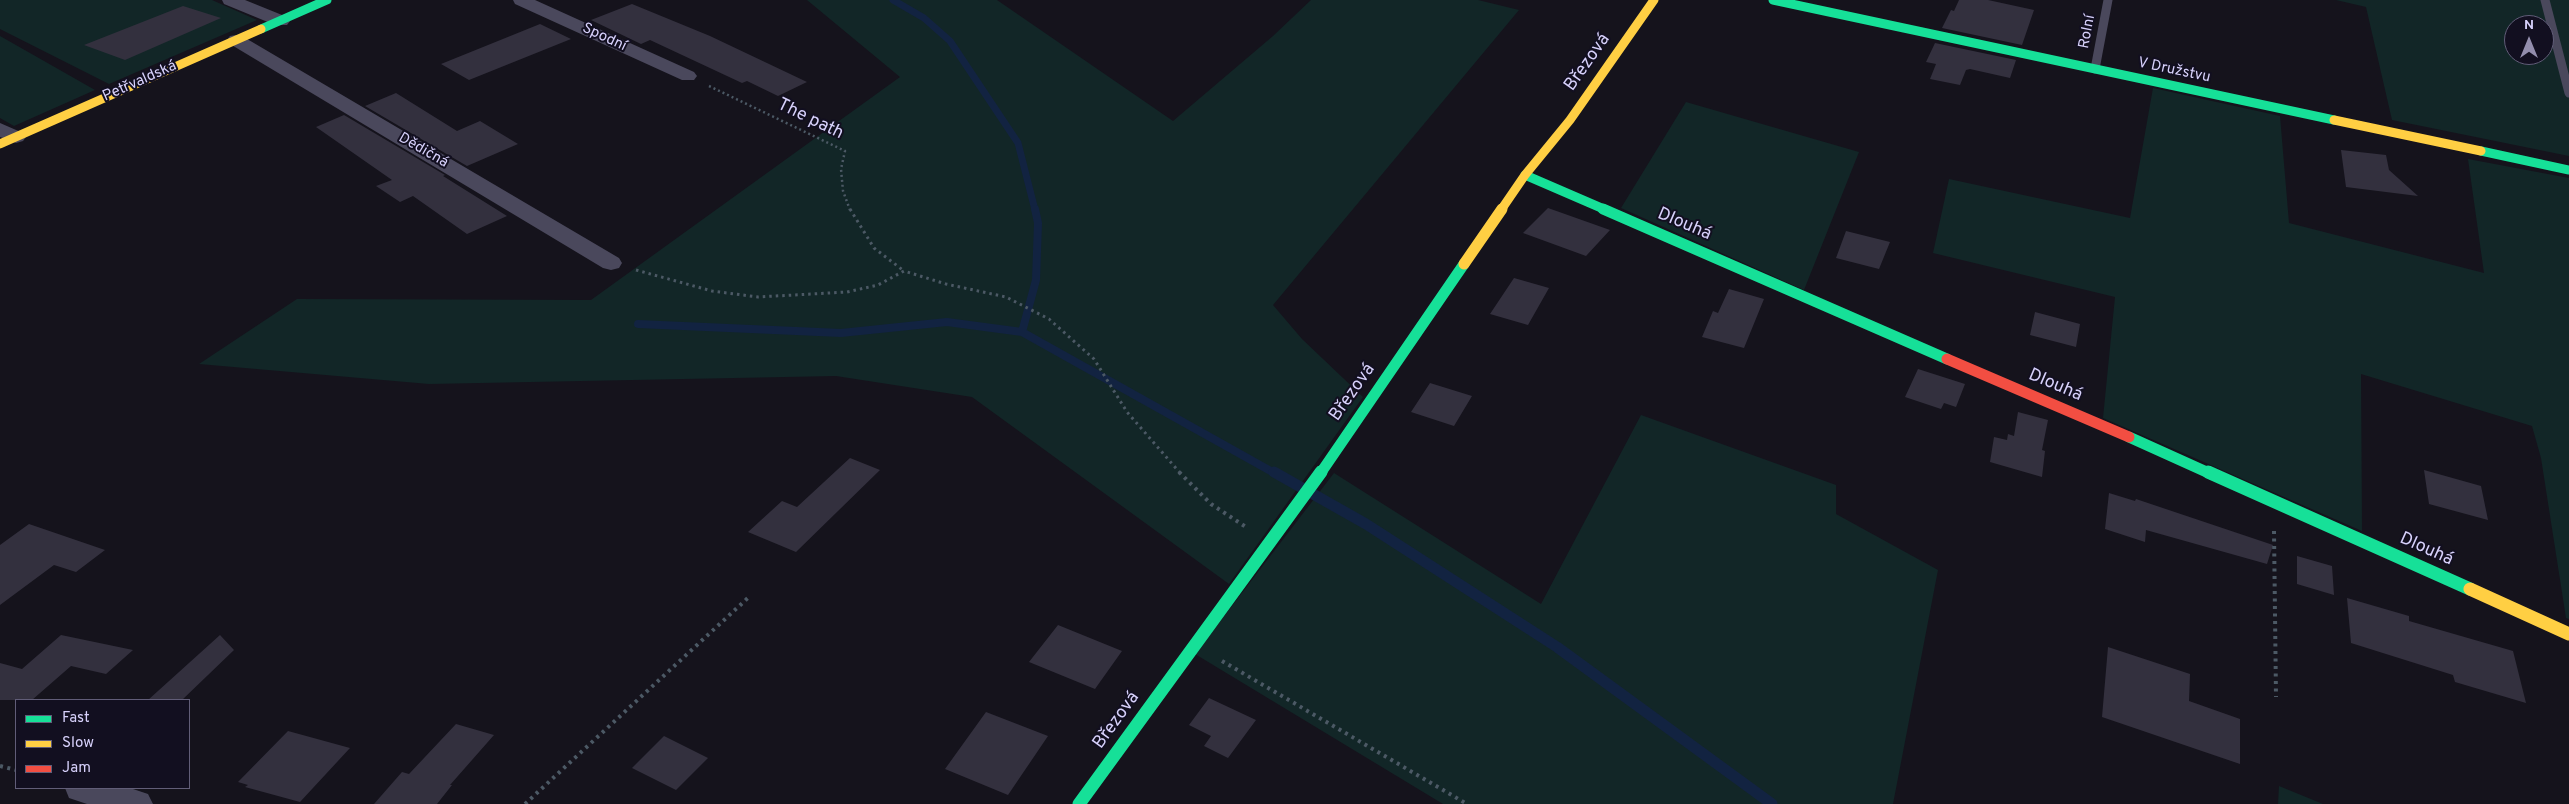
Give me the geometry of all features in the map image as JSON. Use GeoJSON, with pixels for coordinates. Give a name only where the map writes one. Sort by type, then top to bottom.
{"type":"FeatureCollection","features":[{"type":"Feature","properties":{"kind":"street"},"geometry":{"type":"LineString","coordinates":[[230,0],[281,20]]}},
{"type":"Feature","properties":{"kind":"street","name":"Petřvaldská"},"geometry":{"type":"LineString","coordinates":[[5,137],[327,0]]}},
{"type":"Feature","properties":{"kind":"street","name":"Spodní"},"geometry":{"type":"LineString","coordinates":[[521,0],[688,76]]}},
{"type":"Feature","properties":{"kind":"street","name":"Březová"},"geometry":{"type":"LineString","coordinates":[[1079,804],[1315,481],[1526,175],[1570,120],[1654,0]]}},
{"type":"Feature","properties":{"kind":"street","name":"V Družstvu"},"geometry":{"type":"LineString","coordinates":[[1773,0],[2569,170]]}},
{"type":"Feature","properties":{"kind":"street","name":"Dědičná"},"geometry":{"type":"LineString","coordinates":[[236,40],[611,263]]}},
{"type":"Feature","properties":{"kind":"street","name":"Dlouhá"},"geometry":{"type":"LineString","coordinates":[[1526,175],[2273,500],[2569,634]]}},
{"type":"Feature","properties":{"kind":"street"},"geometry":{"type":"LineString","coordinates":[[84,789],[136,804]]}},
{"type":"Feature","properties":{"kind":"lane","name":"Rolní"},"geometry":{"type":"LineString","coordinates":[[2095,69],[2108,0]]}},
{"type":"Feature","properties":{"kind":"lane"},"geometry":{"type":"LineString","coordinates":[[2545,0],[2569,92]]}},
{"type":"Feature","properties":{"kind":"path","name":"The path"},"geometry":{"type":"LineString","coordinates":[[688,76],[845,151],[841,168],[843,192],[851,213],[874,248],[904,271]]}},
{"type":"Feature","properties":{"kind":"path"},"geometry":{"type":"LineString","coordinates":[[611,263],[712,291],[758,297],[847,292],[878,285],[904,271],[1013,301],[1044,316],[1094,359],[1127,412],[1179,472],[1211,504],[1269,542]]}},
{"type":"Feature","properties":{"kind":"path"},"geometry":{"type":"LineString","coordinates":[[2273,500],[2276,697]]}},
{"type":"Feature","properties":{"kind":"path"},"geometry":{"type":"LineString","coordinates":[[525,804],[750,596]]}},
{"type":"Feature","properties":{"kind":"path"},"geometry":{"type":"LineString","coordinates":[[1194,645],[1467,804]]}},
{"type":"Feature","properties":{"kind":"path"},"geometry":{"type":"LineString","coordinates":[[0,766],[15,770]]}},
{"type":"Feature","properties":{"kind":"green space"},"geometry":{"type":"Polygon","coordinates":[[[0,0],[212,0],[257,20],[109,84],[0,29],[0,0]]]}},
{"type":"Feature","properties":{"kind":"green space"},"geometry":{"type":"Polygon","coordinates":[[[807,0],[997,0],[1173,121],[1273,36],[1311,0],[1478,0],[1519,10],[1273,305],[1302,339],[1363,397],[1229,584],[972,397],[836,376],[429,384],[199,364],[297,299],[591,300],[900,77],[807,0]]]}},
{"type":"Feature","properties":{"kind":"green space"},"geometry":{"type":"Polygon","coordinates":[[[2336,0],[2569,0],[2569,156],[2392,120],[2366,7],[2336,0]]]}},
{"type":"Feature","properties":{"kind":"green space"},"geometry":{"type":"Polygon","coordinates":[[[0,36],[95,90],[14,126],[0,118],[0,36]]]}},
{"type":"Feature","properties":{"kind":"green space"},"geometry":{"type":"Polygon","coordinates":[[[2153,88],[2280,116],[2289,223],[2484,273],[2468,159],[2569,178],[2569,619],[2566,618],[2541,458],[2532,426],[2361,374],[2362,531],[2103,418],[2115,297],[1933,253],[1949,179],[2130,218],[2153,88]]]}},
{"type":"Feature","properties":{"kind":"green space"},"geometry":{"type":"Polygon","coordinates":[[[1686,102],[1859,152],[1804,290],[1621,208],[1686,102]]]}},
{"type":"Feature","properties":{"kind":"green space"},"geometry":{"type":"Polygon","coordinates":[[[1641,415],[1836,485],[1836,514],[1938,570],[1893,804],[1443,804],[1195,654],[1334,473],[1541,604],[1641,415]]]}},
{"type":"Feature","properties":{"kind":"green space"},"geometry":{"type":"Polygon","coordinates":[[[2279,786],[2323,804],[2278,804],[2279,786]]]}},
{"type":"Feature","properties":{"kind":"building"},"geometry":{"type":"Polygon","coordinates":[[[1959,0],[1988,0],[2034,10],[2022,45],[1942,28],[1951,10],[1954,11],[1959,0]]]}},
{"type":"Feature","properties":{"kind":"building"},"geometry":{"type":"Polygon","coordinates":[[[632,4],[710,36],[807,82],[778,96],[747,81],[742,83],[650,40],[641,44],[591,20],[632,4]]]}},
{"type":"Feature","properties":{"kind":"building"},"geometry":{"type":"Polygon","coordinates":[[[183,6],[221,18],[125,60],[84,45],[183,6]]]}},
{"type":"Feature","properties":{"kind":"building"},"geometry":{"type":"Polygon","coordinates":[[[540,24],[571,39],[469,80],[441,64],[540,24]]]}},
{"type":"Feature","properties":{"kind":"building"},"geometry":{"type":"Polygon","coordinates":[[[1935,43],[2016,60],[2010,78],[1970,69],[1966,70],[1960,85],[1930,79],[1936,64],[1926,62],[1935,43]]]}},
{"type":"Feature","properties":{"kind":"building"},"geometry":{"type":"Polygon","coordinates":[[[396,93],[457,131],[480,121],[518,144],[467,166],[365,106],[396,93]]]}},
{"type":"Feature","properties":{"kind":"building"},"geometry":{"type":"Polygon","coordinates":[[[344,115],[445,175],[443,176],[507,216],[467,234],[413,196],[400,202],[376,186],[392,180],[316,127],[344,115]]]}},
{"type":"Feature","properties":{"kind":"building"},"geometry":{"type":"Polygon","coordinates":[[[2341,150],[2386,155],[2389,170],[2418,196],[2346,187],[2341,150]]]}},
{"type":"Feature","properties":{"kind":"building"},"geometry":{"type":"Polygon","coordinates":[[[1548,208],[1610,230],[1586,256],[1523,233],[1548,208]]]}},
{"type":"Feature","properties":{"kind":"building"},"geometry":{"type":"Polygon","coordinates":[[[1846,231],[1890,242],[1879,269],[1836,258],[1846,231]]]}},
{"type":"Feature","properties":{"kind":"building"},"geometry":{"type":"Polygon","coordinates":[[[1514,278],[1549,288],[1528,325],[1490,314],[1514,278]]]}},
{"type":"Feature","properties":{"kind":"building"},"geometry":{"type":"Polygon","coordinates":[[[1729,289],[1764,299],[1744,348],[1702,337],[1713,311],[1718,313],[1729,289]]]}},
{"type":"Feature","properties":{"kind":"building"},"geometry":{"type":"Polygon","coordinates":[[[2035,312],[2080,324],[2076,347],[2030,335],[2035,312]]]}},
{"type":"Feature","properties":{"kind":"building"},"geometry":{"type":"Polygon","coordinates":[[[1918,369],[1965,384],[1956,407],[1944,403],[1941,409],[1905,397],[1918,369]]]}},
{"type":"Feature","properties":{"kind":"building"},"geometry":{"type":"Polygon","coordinates":[[[1430,383],[1472,396],[1454,426],[1411,412],[1430,383]]]}},
{"type":"Feature","properties":{"kind":"building"},"geometry":{"type":"Polygon","coordinates":[[[2018,412],[2048,420],[2042,450],[2045,451],[2042,477],[1990,462],[1994,437],[2007,440],[2008,434],[2014,436],[2018,412]]]}},
{"type":"Feature","properties":{"kind":"building"},"geometry":{"type":"Polygon","coordinates":[[[850,458],[880,470],[796,552],[748,532],[782,501],[797,507],[850,458]]]}},
{"type":"Feature","properties":{"kind":"building"},"geometry":{"type":"Polygon","coordinates":[[[2424,470],[2481,486],[2488,520],[2429,504],[2424,470]]]}},
{"type":"Feature","properties":{"kind":"building"},"geometry":{"type":"Polygon","coordinates":[[[2109,493],[2135,501],[2136,499],[2273,545],[2267,564],[2146,530],[2145,542],[2105,529],[2109,493]]]}},
{"type":"Feature","properties":{"kind":"building"},"geometry":{"type":"Polygon","coordinates":[[[29,524],[105,550],[76,572],[54,565],[0,605],[0,545],[29,524]]]}},
{"type":"Feature","properties":{"kind":"building"},"geometry":{"type":"Polygon","coordinates":[[[2297,556],[2332,566],[2334,595],[2297,584],[2297,556]]]}},
{"type":"Feature","properties":{"kind":"building"},"geometry":{"type":"Polygon","coordinates":[[[2347,598],[2409,616],[2409,621],[2513,651],[2526,703],[2455,682],[2453,675],[2351,643],[2347,598]]]}},
{"type":"Feature","properties":{"kind":"building"},"geometry":{"type":"Polygon","coordinates":[[[1058,625],[1122,651],[1095,689],[1029,662],[1058,625]]]}},
{"type":"Feature","properties":{"kind":"building"},"geometry":{"type":"Polygon","coordinates":[[[61,635],[133,650],[106,674],[71,666],[33,699],[0,700],[0,663],[22,669],[61,635]]]}},
{"type":"Feature","properties":{"kind":"building"},"geometry":{"type":"Polygon","coordinates":[[[220,635],[234,650],[183,699],[149,699],[220,635]]]}},
{"type":"Feature","properties":{"kind":"building"},"geometry":{"type":"Polygon","coordinates":[[[2108,647],[2190,674],[2189,701],[2240,719],[2240,764],[2102,717],[2108,647]]]}},
{"type":"Feature","properties":{"kind":"building"},"geometry":{"type":"Polygon","coordinates":[[[1209,698],[1256,720],[1228,758],[1204,746],[1211,736],[1189,725],[1209,698]]]}},
{"type":"Feature","properties":{"kind":"building"},"geometry":{"type":"Polygon","coordinates":[[[986,712],[1048,736],[1008,795],[945,769],[986,712]]]}},
{"type":"Feature","properties":{"kind":"building"},"geometry":{"type":"Polygon","coordinates":[[[456,724],[494,735],[450,785],[452,785],[437,804],[374,804],[402,772],[409,774],[456,724]]]}},
{"type":"Feature","properties":{"kind":"building"},"geometry":{"type":"Polygon","coordinates":[[[288,731],[350,748],[300,802],[245,787],[248,785],[238,782],[288,731]]]}},
{"type":"Feature","properties":{"kind":"building"},"geometry":{"type":"Polygon","coordinates":[[[664,736],[708,758],[676,790],[632,768],[664,736]]]}},
{"type":"Feature","properties":{"kind":"waterway"},"geometry":{"type":"LineString","coordinates":[[893,0],[924,18],[950,41],[1018,143],[1035,210]]}},
{"type":"Feature","properties":{"kind":"waterway"},"geometry":{"type":"LineString","coordinates":[[1022,332],[1036,280],[1038,223],[1035,209]]}},
{"type":"Feature","properties":{"kind":"waterway"},"geometry":{"type":"LineString","coordinates":[[638,324],[841,333],[947,322],[1022,332]]}},
{"type":"Feature","properties":{"kind":"waterway"},"geometry":{"type":"LineString","coordinates":[[1022,332],[1276,474]]}},
{"type":"Feature","properties":{"kind":"waterway"},"geometry":{"type":"LineString","coordinates":[[1274,472],[1366,524],[1557,647],[1772,804]]}},
{"type":"Feature","properties":{"kind":"traffic: fast"},"geometry":{"type":"LineString","coordinates":[[261,29],[327,0]]}},
{"type":"Feature","properties":{"kind":"traffic: fast"},"geometry":{"type":"LineString","coordinates":[[1773,0],[2334,120]]}},
{"type":"Feature","properties":{"kind":"traffic: fast"},"geometry":{"type":"LineString","coordinates":[[2481,151],[2569,170]]}},
{"type":"Feature","properties":{"kind":"traffic: fast"},"geometry":{"type":"LineString","coordinates":[[1525,175],[1947,359]]}},
{"type":"Feature","properties":{"kind":"traffic: fast"},"geometry":{"type":"LineString","coordinates":[[1079,804],[1315,481],[1464,264]]}},
{"type":"Feature","properties":{"kind":"traffic: fast"},"geometry":{"type":"LineString","coordinates":[[2129,437],[2470,589]]}},
{"type":"Feature","properties":{"kind":"traffic: slow"},"geometry":{"type":"LineString","coordinates":[[1464,264],[1525,175],[1570,120],[1654,0]]}},
{"type":"Feature","properties":{"kind":"traffic: slow"},"geometry":{"type":"LineString","coordinates":[[0,144],[261,29]]}},
{"type":"Feature","properties":{"kind":"traffic: slow"},"geometry":{"type":"LineString","coordinates":[[2334,120],[2481,151]]}},
{"type":"Feature","properties":{"kind":"traffic: slow"},"geometry":{"type":"LineString","coordinates":[[2470,589],[2569,634]]}},
{"type":"Feature","properties":{"kind":"traffic: jam"},"geometry":{"type":"LineString","coordinates":[[1947,359],[2129,437]]}}]}
